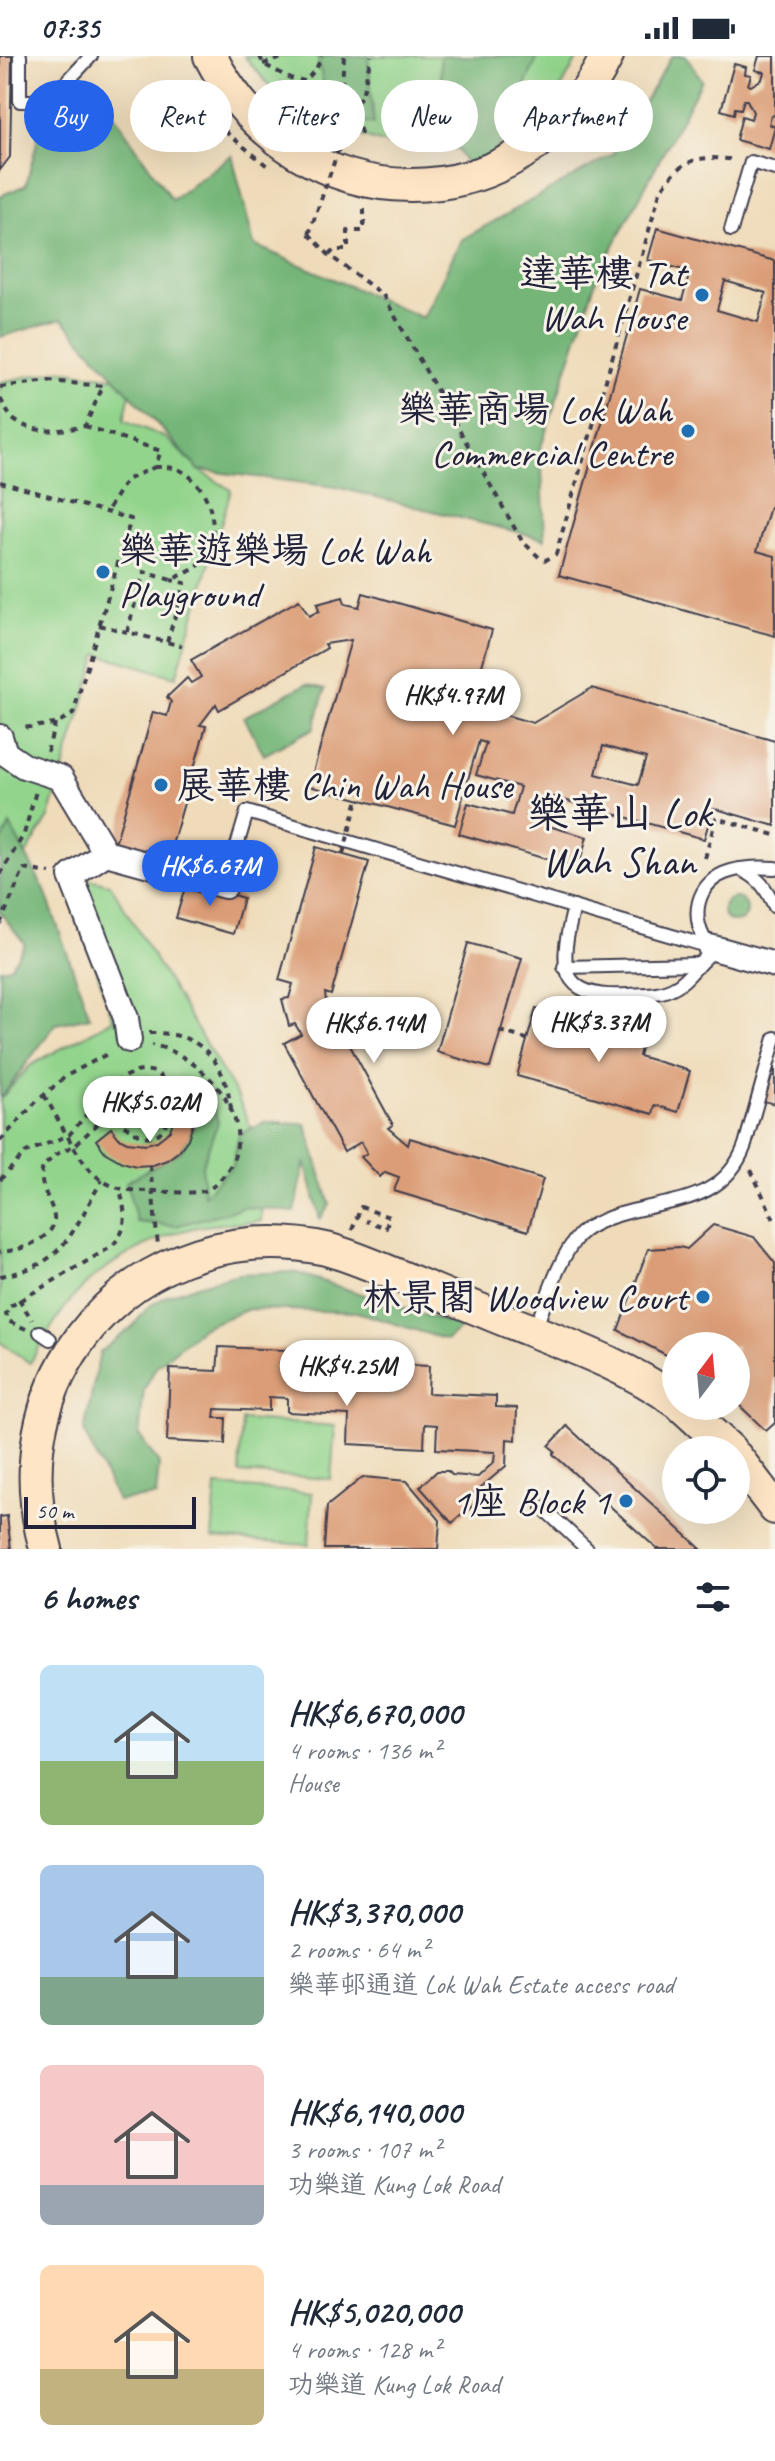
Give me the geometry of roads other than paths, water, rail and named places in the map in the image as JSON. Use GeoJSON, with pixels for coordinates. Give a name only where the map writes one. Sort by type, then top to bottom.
{"type":"FeatureCollection","features":[{"type":"Feature","properties":{"kind":"street"},"geometry":{"type":"LineString","coordinates":[[210,56],[247,112],[273,137],[302,157],[364,181],[421,185],[471,176],[495,167],[533,145],[568,115],[585,95],[607,56]]}},
{"type":"Feature","properties":{"kind":"street"},"geometry":{"type":"LineString","coordinates":[[7,733],[5,753],[24,766],[61,778],[106,853],[225,886]]}},
{"type":"Feature","properties":{"kind":"street"},"geometry":{"type":"LineString","coordinates":[[106,853],[71,876],[138,1042]]}},
{"type":"Feature","properties":{"kind":"street"},"geometry":{"type":"LineString","coordinates":[[708,953],[775,965]]}},
{"type":"Feature","properties":{"kind":"street"},"geometry":{"type":"LineString","coordinates":[[46,1549],[37,1507],[35,1464],[41,1421],[56,1380],[77,1343],[105,1309],[139,1282],[178,1262],[219,1248],[241,1244],[306,1245],[348,1256],[624,1369],[662,1392]]}},
{"type":"Feature","properties":{"kind":"street"},"geometry":{"type":"LineString","coordinates":[[697,1420],[715,1436]]}},
{"type":"Feature","properties":{"kind":"street"},"geometry":{"type":"LineString","coordinates":[[750,1475],[775,1508]]}},
{"type":"Feature","properties":{"kind":"lane"},"geometry":{"type":"LineString","coordinates":[[20,56],[20,101],[49,101],[91,56]]}},
{"type":"Feature","properties":{"kind":"lane"},"geometry":{"type":"LineString","coordinates":[[731,230],[751,162],[775,169]]}},
{"type":"Feature","properties":{"kind":"lane"},"geometry":{"type":"LineString","coordinates":[[225,886],[247,812],[574,907],[708,953]]}},
{"type":"Feature","properties":{"kind":"lane"},"geometry":{"type":"LineString","coordinates":[[708,953],[696,923],[699,897],[707,886],[717,877],[740,869],[775,868]]}},
{"type":"Feature","properties":{"kind":"lane"},"geometry":{"type":"LineString","coordinates":[[740,869],[755,876],[764,885],[772,895],[775,907]]}},
{"type":"Feature","properties":{"kind":"lane"},"geometry":{"type":"LineString","coordinates":[[574,907],[565,942],[564,967],[574,983],[590,994],[662,993],[680,984],[708,953]]}},
{"type":"Feature","properties":{"kind":"lane"},"geometry":{"type":"LineString","coordinates":[[564,967],[708,953]]}},
{"type":"Feature","properties":{"kind":"lane"},"geometry":{"type":"LineString","coordinates":[[534,1332],[564,1260],[580,1234],[591,1225],[621,1213],[695,1197],[712,1189],[730,1174],[745,1145],[775,1038]]}},
{"type":"Feature","properties":{"kind":"lane"},"geometry":{"type":"LineString","coordinates":[[543,1508],[587,1549]]}},
{"type":"Feature","properties":{"kind":"place","name":"達華樓 Tat Wah House"},"geometry":{"type":"Point","coordinates":[702,295]}},
{"type":"Feature","properties":{"kind":"place","name":"樂華商場 Lok Wah Commercial Centre"},"geometry":{"type":"Point","coordinates":[688,431]}},
{"type":"Feature","properties":{"kind":"place","name":"樂華遊樂場 Lok Wah Playground"},"geometry":{"type":"Point","coordinates":[103,572]}},
{"type":"Feature","properties":{"kind":"place","name":"展華樓 Chin Wah House"},"geometry":{"type":"Point","coordinates":[161,785]}},
{"type":"Feature","properties":{"kind":"place","name":"林景閣 Woodview Court"},"geometry":{"type":"Point","coordinates":[703,1297]}},
{"type":"Feature","properties":{"kind":"place","name":"1座 Block 1"},"geometry":{"type":"Point","coordinates":[626,1501]}},
{"type":"Feature","properties":{"kind":"district","name":"樂華山 Lok Wah Shan"},"geometry":{"type":"Point","coordinates":[619,836]}}]}
